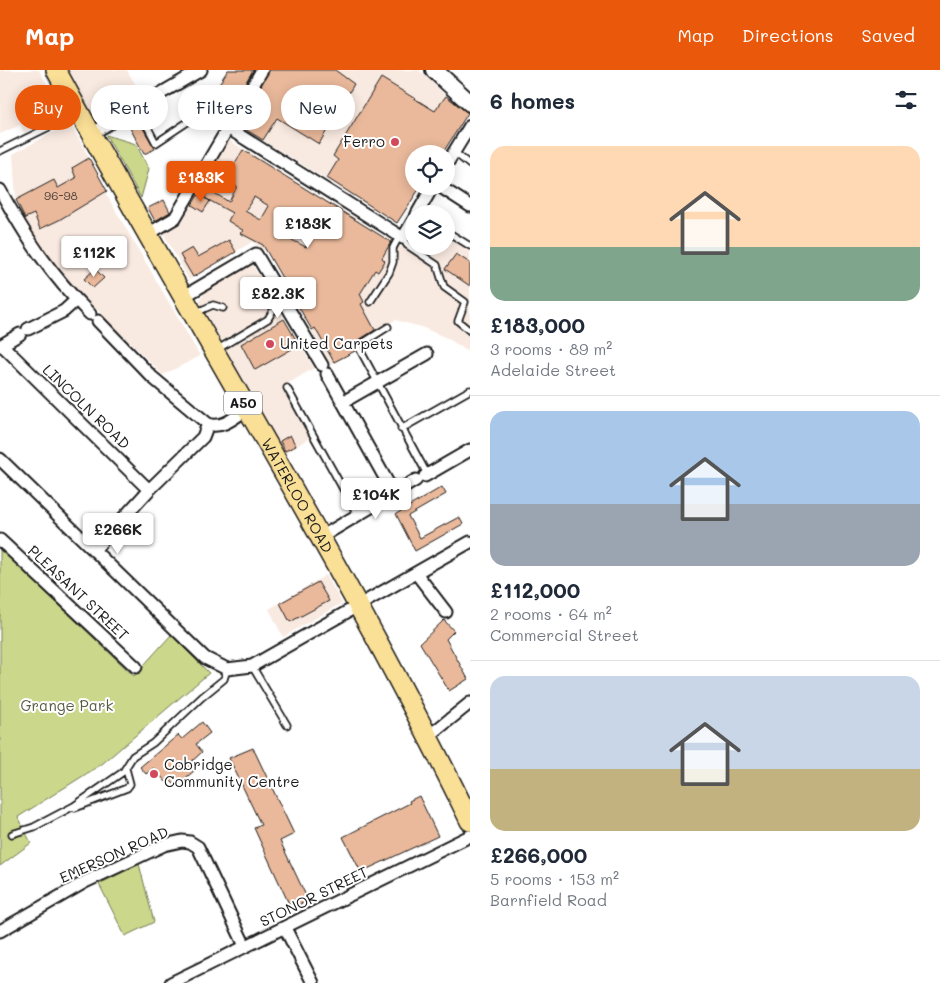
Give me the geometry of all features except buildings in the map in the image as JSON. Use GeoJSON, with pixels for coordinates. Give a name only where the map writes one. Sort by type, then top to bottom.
{"type":"FeatureCollection","features":[{"type":"Feature","properties":{"kind":"main road","name":"WATERLOO ROAD"},"geometry":{"type":"LineString","coordinates":[[56,70],[193,315],[359,605],[429,736],[470,821]]}},
{"type":"Feature","properties":{"kind":"main road"},"geometry":{"type":"LineString","coordinates":[[434,70],[470,104]]}},
{"type":"Feature","properties":{"kind":"street"},"geometry":{"type":"LineString","coordinates":[[168,89],[201,70]]}},
{"type":"Feature","properties":{"kind":"street"},"geometry":{"type":"LineString","coordinates":[[253,85],[262,70]]}},
{"type":"Feature","properties":{"kind":"street"},"geometry":{"type":"LineString","coordinates":[[455,150],[470,126]]}},
{"type":"Feature","properties":{"kind":"street"},"geometry":{"type":"LineString","coordinates":[[91,134],[98,130]]}},
{"type":"Feature","properties":{"kind":"street"},"geometry":{"type":"LineString","coordinates":[[148,234],[175,218],[227,130]]}},
{"type":"Feature","properties":{"kind":"street"},"geometry":{"type":"LineString","coordinates":[[231,130],[401,237],[405,231]]}},
{"type":"Feature","properties":{"kind":"street"},"geometry":{"type":"LineString","coordinates":[[0,190],[34,250],[76,300],[152,376],[208,424],[215,427],[224,425],[247,409]]}},
{"type":"Feature","properties":{"kind":"street"},"geometry":{"type":"LineString","coordinates":[[453,195],[470,206]]}},
{"type":"Feature","properties":{"kind":"street"},"geometry":{"type":"LineString","coordinates":[[183,296],[256,254],[394,494]]}},
{"type":"Feature","properties":{"kind":"street"},"geometry":{"type":"LineString","coordinates":[[1,346],[64,310],[76,300]]}},
{"type":"Feature","properties":{"kind":"street","name":"LINCOLN ROAD"},"geometry":{"type":"LineString","coordinates":[[1,346],[149,490]]}},
{"type":"Feature","properties":{"kind":"street"},"geometry":{"type":"LineString","coordinates":[[342,402],[427,354]]}},
{"type":"Feature","properties":{"kind":"street"},"geometry":{"type":"LineString","coordinates":[[94,550],[149,490],[203,437],[208,424]]}},
{"type":"Feature","properties":{"kind":"street"},"geometry":{"type":"LineString","coordinates":[[321,538],[470,450]]}},
{"type":"Feature","properties":{"kind":"street"},"geometry":{"type":"LineString","coordinates":[[0,459],[205,658],[227,669],[252,666],[470,542]]}},
{"type":"Feature","properties":{"kind":"street","name":"PLEASANT STREET"},"geometry":{"type":"LineString","coordinates":[[0,540],[136,667]]}},
{"type":"Feature","properties":{"kind":"street"},"geometry":{"type":"LineString","coordinates":[[416,573],[446,612]]}},
{"type":"Feature","properties":{"kind":"street"},"geometry":{"type":"LineString","coordinates":[[429,736],[470,703]]}},
{"type":"Feature","properties":{"kind":"street","name":"STONOR STREET"},"geometry":{"type":"LineString","coordinates":[[170,983],[470,836]]}},
{"type":"Feature","properties":{"kind":"street","name":"EMERSON ROAD"},"geometry":{"type":"LineString","coordinates":[[0,930],[85,882],[164,845],[182,841],[190,842],[198,847],[245,946]]}},
{"type":"Feature","properties":{"kind":"street"},"geometry":{"type":"LineString","coordinates":[[285,928],[313,983]]}},
{"type":"Feature","properties":{"kind":"lane"},"geometry":{"type":"LineString","coordinates":[[149,130],[156,143],[178,128]]}},
{"type":"Feature","properties":{"kind":"lane"},"geometry":{"type":"LineString","coordinates":[[0,151],[43,130]]}},
{"type":"Feature","properties":{"kind":"lane"},"geometry":{"type":"LineString","coordinates":[[455,153],[470,165]]}},
{"type":"Feature","properties":{"kind":"lane"},"geometry":{"type":"LineString","coordinates":[[370,302],[389,274],[393,262],[393,248],[401,237],[407,245],[437,265],[444,288],[465,302],[458,321],[470,331]]}},
{"type":"Feature","properties":{"kind":"lane"},"geometry":{"type":"LineString","coordinates":[[455,237],[470,246]]}},
{"type":"Feature","properties":{"kind":"lane"},"geometry":{"type":"LineString","coordinates":[[193,315],[213,305],[223,308]]}},
{"type":"Feature","properties":{"kind":"lane"},"geometry":{"type":"LineString","coordinates":[[214,352],[268,319],[272,312]]}},
{"type":"Feature","properties":{"kind":"lane"},"geometry":{"type":"LineString","coordinates":[[388,327],[358,346],[401,429],[423,477]]}},
{"type":"Feature","properties":{"kind":"lane"},"geometry":{"type":"LineString","coordinates":[[286,388],[358,516]]}},
{"type":"Feature","properties":{"kind":"lane"},"geometry":{"type":"LineString","coordinates":[[401,429],[470,390]]}},
{"type":"Feature","properties":{"kind":"lane"},"geometry":{"type":"LineString","coordinates":[[252,666],[287,725]]}},
{"type":"Feature","properties":{"kind":"lane"},"geometry":{"type":"LineString","coordinates":[[12,834],[34,827],[74,806],[126,769],[133,756],[153,743],[202,696],[224,679],[227,669]]}},
{"type":"Feature","properties":{"kind":"lane"},"geometry":{"type":"LineString","coordinates":[[74,806],[75,808],[127,788],[130,784],[126,769]]}},
{"type":"Feature","properties":{"kind":"shaded area"},"geometry":{"type":"Polygon","coordinates":[[[0,70],[39,70],[47,85],[15,85],[15,127],[0,134],[0,70]]]}},
{"type":"Feature","properties":{"kind":"shaded area"},"geometry":{"type":"Polygon","coordinates":[[[67,70],[127,70],[136,85],[91,85],[91,113],[81,95],[81,85],[75,85],[67,70]]]}},
{"type":"Feature","properties":{"kind":"shaded area"},"geometry":{"type":"Polygon","coordinates":[[[271,70],[419,70],[446,96],[461,106],[423,145],[405,145],[405,195],[415,195],[409,205],[405,205],[405,211],[397,223],[246,130],[271,130],[271,85],[262,85],[271,70]]]}},
{"type":"Feature","properties":{"kind":"shaded area"},"geometry":{"type":"Polygon","coordinates":[[[57,130],[74,130],[107,190],[105,192],[200,356],[163,375],[71,284],[31,232],[16,200],[13,154],[57,130]]]}},
{"type":"Feature","properties":{"kind":"shaded area"},"geometry":{"type":"Polygon","coordinates":[[[227,139],[402,248],[405,243],[405,255],[455,255],[455,242],[470,251],[470,353],[447,338],[421,327],[395,320],[354,346],[355,351],[331,365],[267,252],[252,242],[189,280],[163,233],[181,220],[227,139]]]}},
{"type":"Feature","properties":{"kind":"shaded area"},"geometry":{"type":"Polygon","coordinates":[[[252,264],[314,368],[284,386],[311,437],[285,454],[199,301],[204,293],[252,264]]]}},
{"type":"Feature","properties":{"kind":"shaded area"},"geometry":{"type":"Polygon","coordinates":[[[326,575],[342,603],[283,637],[269,609],[326,575]]]}},
{"type":"Feature","properties":{"kind":"green space"},"geometry":{"type":"Polygon","coordinates":[[[106,135],[136,144],[149,169],[141,198],[106,135]]]}},
{"type":"Feature","properties":{"kind":"green space","name":"Grange Park"},"geometry":{"type":"Polygon","coordinates":[[[0,549],[134,676],[171,635],[209,673],[102,764],[18,817],[31,843],[0,866],[0,549]]]}},
{"type":"Feature","properties":{"kind":"green space"},"geometry":{"type":"Polygon","coordinates":[[[139,864],[154,922],[125,936],[99,884],[139,864]]]}},
{"type":"Feature","properties":{"kind":"place","name":"Ferro"},"geometry":{"type":"Point","coordinates":[395,142]}},
{"type":"Feature","properties":{"kind":"place","name":"United Carpets"},"geometry":{"type":"Point","coordinates":[270,344]}},
{"type":"Feature","properties":{"kind":"place","name":"Cobridge Community Centre"},"geometry":{"type":"Point","coordinates":[154,774]}}]}
